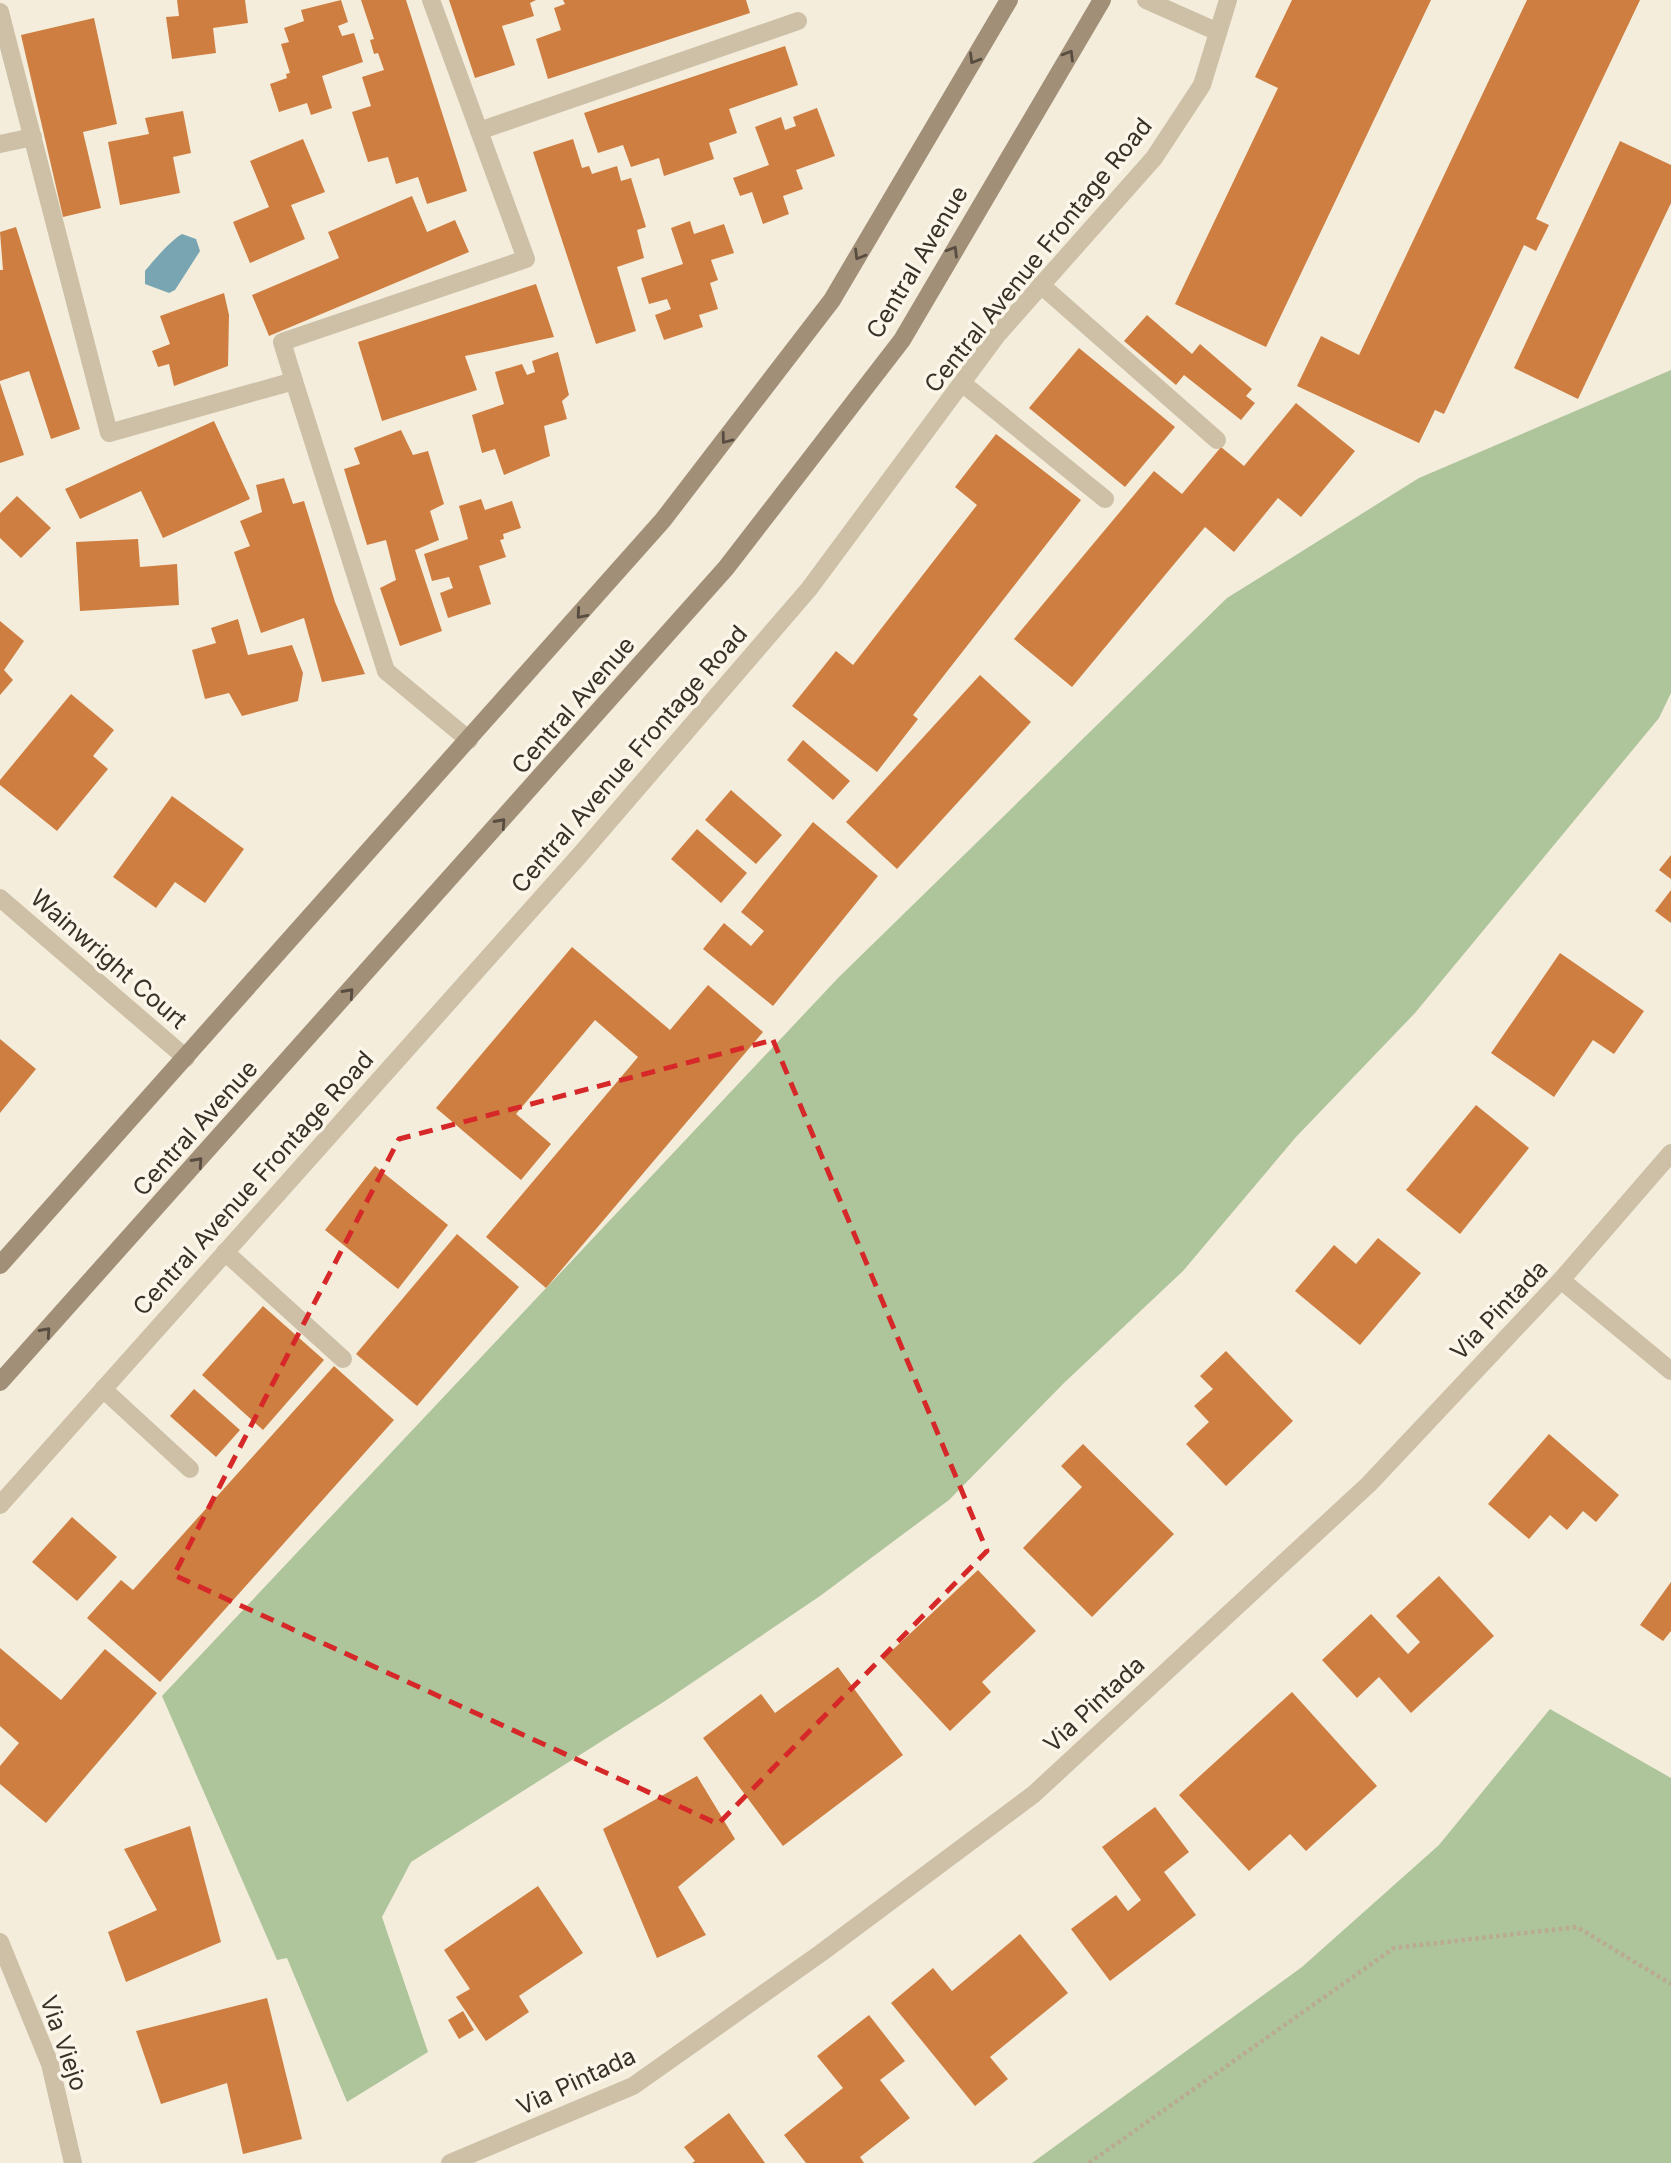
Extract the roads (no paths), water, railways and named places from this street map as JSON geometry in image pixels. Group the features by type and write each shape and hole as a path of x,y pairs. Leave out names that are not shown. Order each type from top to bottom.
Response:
{"main road":[{"path":"0,1265 663,520 832,300 1009,0"},
{"name":"Central Avenue","path":"0,1382 726,568 901,340 1102,0"}],"street":[{"path":"431,0 526,259 282,342 386,671 469,740"},
{"path":"1146,0 1218,32"},
{"name":"Central Avenue Frontage Road","path":"0,1505 579,856 801,600 998,334 1154,158 1202,85 1228,0"},
{"path":"0,12 109,433 294,381"},
{"path":"479,131 798,21"},
{"path":"0,144 33,137"},
{"path":"1041,285 1217,440"},
{"path":"962,383 1105,499"},
{"name":"Wainwright Court","path":"0,898 186,1058"},
{"name":"Via Pintada","path":"450,2163 633,2086 821,1953 1034,1794 1369,1484 1561,1280 1671,1153"},
{"path":"225,1252 343,1359"},
{"path":"1561,1280 1671,1371"},
{"path":"103,1389 190,1469"},
{"name":"Via Viejo","path":"0,1942 50,2064 73,2163"}],"water":[{"path":"182,234 196,239 200,251 175,290 169,293 145,284 145,271 168,245"}]}
